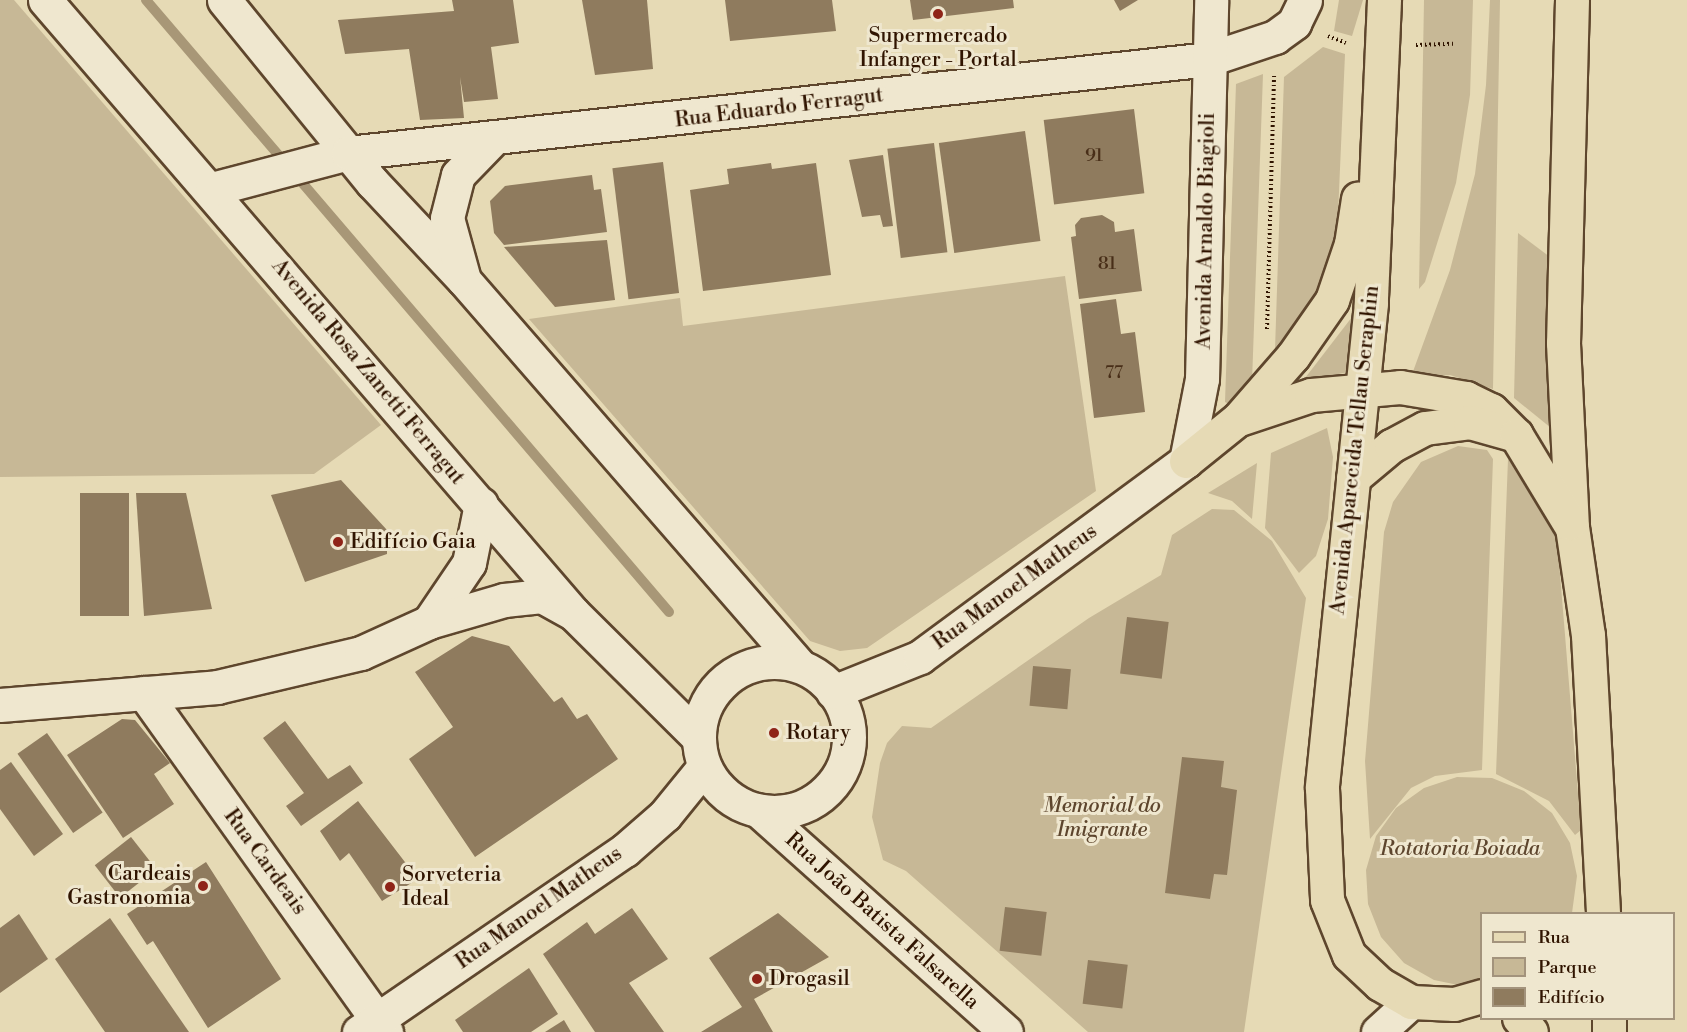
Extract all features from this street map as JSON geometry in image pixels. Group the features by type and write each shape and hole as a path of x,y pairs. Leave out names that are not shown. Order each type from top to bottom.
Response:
{"main road":[{"name":"Avenida Rosa Zanetti Ferragut","path":"45,0 212,189 573,613 701,752"},
{"path":"224,0 348,153 464,280 800,665 817,675 843,706 849,746 833,784 800,808 759,811 736,803 717,787 701,752 702,712 713,691 730,675 752,664 776,661 800,665"},
{"name":"Avenida Arnaldo Biagioli","path":"1186,461 1202,379 1211,0"},
{"path":"1275,37 1294,22 1305,0"},
{"name":"Avenida Aparecida Tellau Seraphin","path":"1384,0 1363,389 1322,788 1327,900 1349,956 1380,984 1411,1002"},
{"path":"1572,0 1563,343 1572,527 1588,635 1596,818 1596,906"},
{"name":"Rua Eduardo Ferragut","path":"212,189 348,153 491,141 1209,59 1275,37"},
{"path":"1186,461 1238,419 1266,387 1332,300 1351,244 1383,46"},
{"path":"464,280 447,218 458,175 491,141"},
{"path":"1238,419 1311,395 1363,389 1447,392 1491,410 1516,435 1572,527"},
{"path":"1353,478 1391,446 1425,428 1470,422 1516,435"},
{"name":"Rua Manoel Matheus","path":"833,692 920,657 1186,461"},
{"path":"429,622 469,563 481,504"},
{"path":"0,705 217,687 361,653 429,622 504,600 542,596 573,613"},
{"name":"Rua Cardeais","path":"144,693 374,1028"},
{"name":"Rua Manoel Matheus","path":"374,1028 625,850 665,815 701,752"},
{"name":"Rua João Batista Falsarella","path":"759,811 1006,1032"},
{"path":"1378,1032 1411,1002 1454,1004 1480,997"},
{"path":"1521,1020 1531,1032"}],"path":[{"path":"1266,387 1275,37"}],"green space":[{"path":"0,0 14,0 381,425 314,474 0,477"},
{"path":"1339,0 1363,0 1352,36 1334,31"},
{"path":"1424,0 1473,0 1470,95 1456,183 1425,282 1419,289"},
{"path":"1490,0 1500,0 1493,389 1450,375 1411,377 1450,270 1475,174 1486,85"},
{"path":"1323,47 1345,54 1337,237 1323,285 1275,350 1284,77"},
{"path":"1263,74 1252,382 1231,405 1225,402 1236,84"},
{"path":"1518,233 1550,257 1556,432 1514,398"},
{"path":"1065,276 1096,491 867,648 840,651 810,641 529,319 680,298 683,326"},
{"path":"1352,317 1348,372 1302,382"},
{"path":"1327,428 1333,457 1328,519 1316,556 1299,573 1265,528 1271,453"},
{"path":"1458,446 1487,450 1493,459 1482,770 1435,776 1411,788 1370,839 1365,761 1384,532 1393,502 1421,462"},
{"path":"1508,459 1556,525 1581,830 1575,835 1549,801 1496,774"},
{"path":"1257,463 1252,519 1232,501 1208,493"},
{"name":"Memorial do Imigrante","path":"1212,509 1234,510 1272,541 1306,598 1244,1032 1088,1032 906,871 883,860 872,817 880,763 887,743 902,726 931,728 1089,618 1161,575 1172,535"},
{"name":"Rotatoria Boiada","path":"1457,777 1492,778 1524,791 1552,813 1570,843 1577,876 1572,912 1480,912 1480,986 1468,987 1434,980 1404,963 1381,937 1368,904 1366,870 1376,836 1396,808 1424,788"}],"building":[{"path":"452,0 513,0 519,43 491,47 498,99 464,102 460,77 464,118 420,120 409,49 345,54 338,20 454,11"},
{"path":"582,0 647,0 653,69 595,75"},
{"path":"725,0 832,0 836,31 730,41"},
{"name":"Supermercado Infanger - Portal","path":"910,0 1013,0 1014,8 913,20"},
{"path":"1114,0 1138,0 1120,11"},
{"path":"1134,109 1144,193 1054,204 1044,120"},
{"path":"1025,131 1040,241 954,253 939,143"},
{"path":"934,143 947,252 901,258 887,149"},
{"path":"883,155 893,226 883,227 880,215 862,217 849,160"},
{"path":"663,162 679,293 628,299 612,168"},
{"path":"771,163 772,169 816,163 831,275 703,291 690,190 729,184 727,169"},
{"path":"592,175 594,190 601,189 607,232 504,245 494,233 490,201 505,186"},
{"path":"1102,215 1114,222 1115,232 1134,229 1142,291 1079,299 1071,237 1076,236 1075,225 1081,218"},
{"path":"607,240 615,300 555,307 504,247"},
{"path":"1116,299 1121,334 1135,332 1145,412 1094,418 1080,304"},
{"name":"Edifício Gaia","path":"341,480 387,530 387,554 305,582 271,495"},
{"path":"80,493 129,493 129,616 80,616"},
{"path":"136,493 186,493 212,609 144,616"},
{"path":"1127,617 1169,622 1162,679 1120,674"},
{"path":"472,636 509,646 554,702 562,697 577,719 587,714 618,759 475,857 409,759 453,727 415,672"},
{"path":"1033,666 1071,669 1067,709 1030,706"},
{"path":"122,719 135,720 170,763 154,774 174,804 123,838 67,755"},
{"path":"285,721 328,779 350,765 363,783 301,826 286,806 304,793 263,738"},
{"path":"47,733 103,812 73,833 18,754"},
{"path":"1182,757 1224,761 1221,787 1237,790 1227,875 1214,874 1210,899 1165,893"},
{"path":"11,762 63,834 34,856 0,809 0,770"},
{"path":"358,801 418,879 382,901 349,853 340,861 320,831"},
{"path":"131,837 156,869 120,898 95,865"},
{"path":"206,862 281,979 208,1028 153,941 147,945 127,914"},
{"path":"1005,907 1047,912 1041,956 1000,951"},
{"path":"632,908 668,959 629,983 664,1032 595,1032 543,954 587,922 595,934"},
{"name":"Drogasil","path":"778,913 829,957 754,999 773,1032 701,1032 742,1007 709,958"},
{"path":"19,914 48,959 0,993 0,928"},
{"path":"110,918 189,1032 105,1032 55,959"},
{"path":"1088,960 1128,965 1122,1009 1083,1004"},
{"path":"529,968 558,1014 531,1032 463,1032 455,1020"},
{"path":"564,1020 571,1032 545,1032"}],"waterway":[{"path":"146,0 669,612"}],"place":[{"name":"Supermercado Infanger - Portal","path":"938,14"},
{"name":"Edifício Gaia","path":"338,542"},
{"name":"Rotary","path":"774,733"},
{"name":"Cardeais Gastronomia","path":"203,886"},
{"name":"Sorveteria Ideal","path":"390,887"},
{"name":"Drogasil","path":"757,979"}]}
